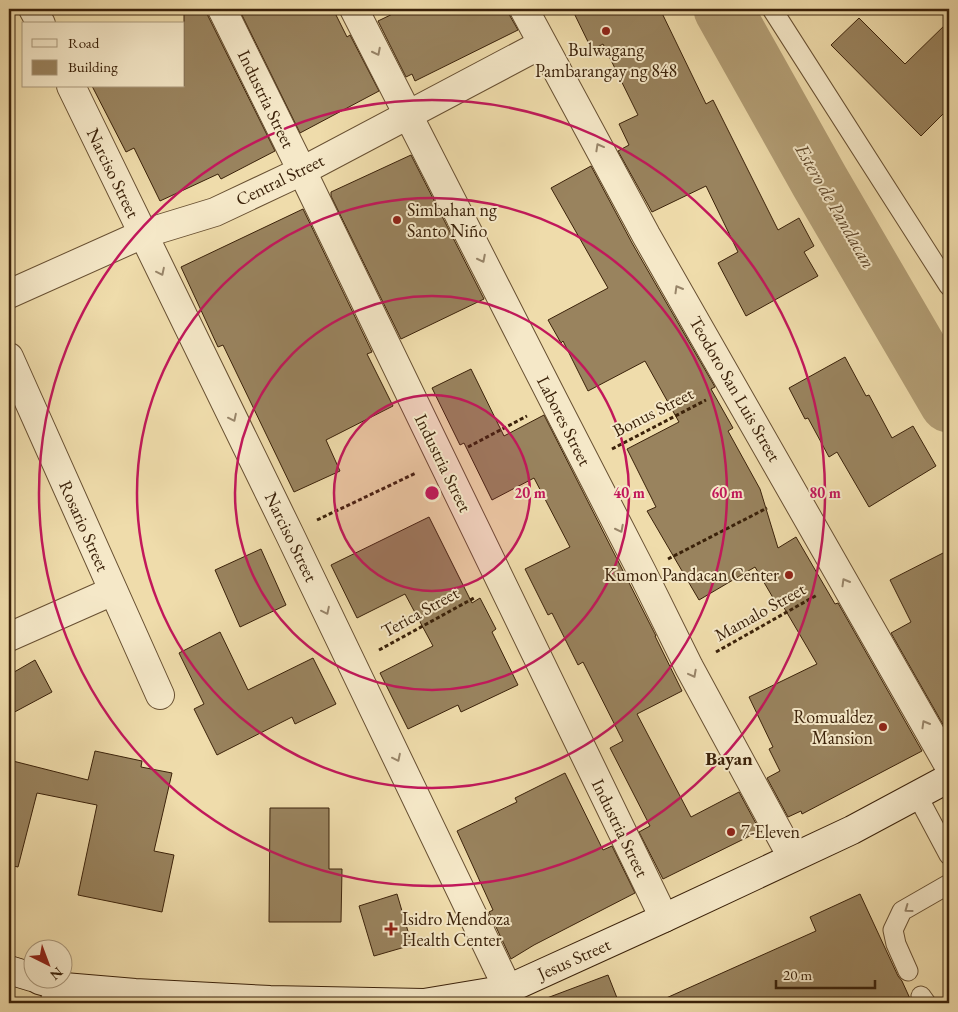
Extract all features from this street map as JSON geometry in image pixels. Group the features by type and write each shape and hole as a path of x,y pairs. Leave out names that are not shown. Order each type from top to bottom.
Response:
{"street":[{"path":"33,9 40,22"},
{"name":"Industria Street","path":"222,9 664,918"},
{"name":"Labores Street","path":"354,9 689,667 792,857"},
{"name":"Teodoro San Luis Street","path":"524,9 646,234 949,766"},
{"name":"Central Street","path":"9,294 143,234 215,212 302,171 542,44"},
{"name":"Narciso Street","path":"72,88 508,989"},
{"name":"Rosario Street","path":"9,357 160,695"},
{"path":"9,637 114,591"},
{"name":"Jesus Street","path":"52,990 134,998 269,1002 424,1003 508,989 852,830 949,778"},
{"path":"9,970 22,975"}],"lane":[{"path":"772,9 949,286"},
{"path":"917,795 949,855"},
{"path":"908,970 896,944 893,930 899,917 902,911 949,884"}],"path":[{"name":"Bonus Street","path":"586,462 734,386"},
{"path":"642,572 794,494"},
{"name":"Mamalo Street","path":"689,667 844,580"},
{"name":"Terica Street","path":"352,665 501,583"}],"building":[{"path":"184,9 206,9 275,151 221,179 218,174 160,201 134,148 126,152 93,88 185,88"},
{"path":"239,9 333,9 347,37 350,35 379,91 300,133"},
{"path":"403,9 508,9 518,30 415,81 412,74 406,77 378,21"},
{"path":"572,9 660,9 706,104 713,100 778,230 799,218 814,246 804,252 818,276 746,316 718,263 738,252 706,186 652,212 618,151 629,145 619,124 638,115 603,44 592,50"},
{"path":"859,18 905,64 949,21 949,108 921,136 831,45"},
{"name":"Simbahan ng Santo Niño","path":"411,155 484,299 401,339 331,196 331,192"},
{"path":"591,166 632,243 715,387 711,389 733,428 728,431 760,489 778,548 796,537 835,604 838,603 922,751 802,814 801,811 788,817 767,778 780,771 769,749 773,747 749,697 817,664 783,606 779,608 755,567 699,600 647,511 656,507 627,449 679,422 645,361 588,391 563,341 561,343 548,320 608,288 551,188"},
{"path":"303,209 372,352 367,354 393,406 326,440 340,471 294,492 223,345 218,347 181,267"},
{"path":"845,357 866,396 869,395 892,438 913,426 936,466 869,507 837,452 829,457 808,418 805,419 789,388"},
{"path":"471,369 504,436 544,415 656,636 682,691 637,714 691,817 739,792 760,831 663,879 639,832 650,826 610,748 623,741 583,662 578,665 552,613 548,615 525,569 570,547 534,478 492,500 464,443 460,445 432,388"},
{"path":"429,517 472,603 480,598 496,629 492,632 518,685 461,712 458,705 408,729 380,673 433,646 405,594 357,618 331,565"},
{"path":"261,549 286,605 240,627 215,570"},
{"path":"949,550 949,735 891,633 911,622 890,580"},
{"path":"220,632 248,690 313,658 336,704 295,724 292,717 217,755 194,709 204,704 179,653"},
{"path":"35,660 52,692 9,715 9,675"},
{"path":"95,751 142,761 141,767 172,773 154,851 174,855 162,912 78,895 97,805 37,793 18,867 9,865 9,760 88,780"},
{"path":"565,773 603,850 612,846 635,893 534,945 511,959 489,912 493,910 457,831 517,802 515,798"},
{"path":"270,808 329,808 329,869 342,869 341,922 269,922"},
{"path":"397,894 412,945 374,956 359,906"},
{"path":"860,894 912,1003 655,1003 816,931 810,917"},
{"path":"608,975 619,1003 539,1003 539,1001"}],"waterway":[{"name":"Estero de Pandacan","path":"723,9 820,182 949,403"}],"place":[{"name":"Bulwagang Pambarangay ng 848","path":"606,31"},
{"name":"Simbahan ng Santo Niño","path":"397,220"},
{"name":"Kumon Pandacan Center","path":"789,575"},
{"name":"Romualdez Mansion","path":"883,727"},
{"name":"7-Eleven","path":"731,832"},
{"name":"Isidro Mendoza Health Center","path":"391,929"}],"district":[{"name":"Bayan","path":"729,758"}]}
